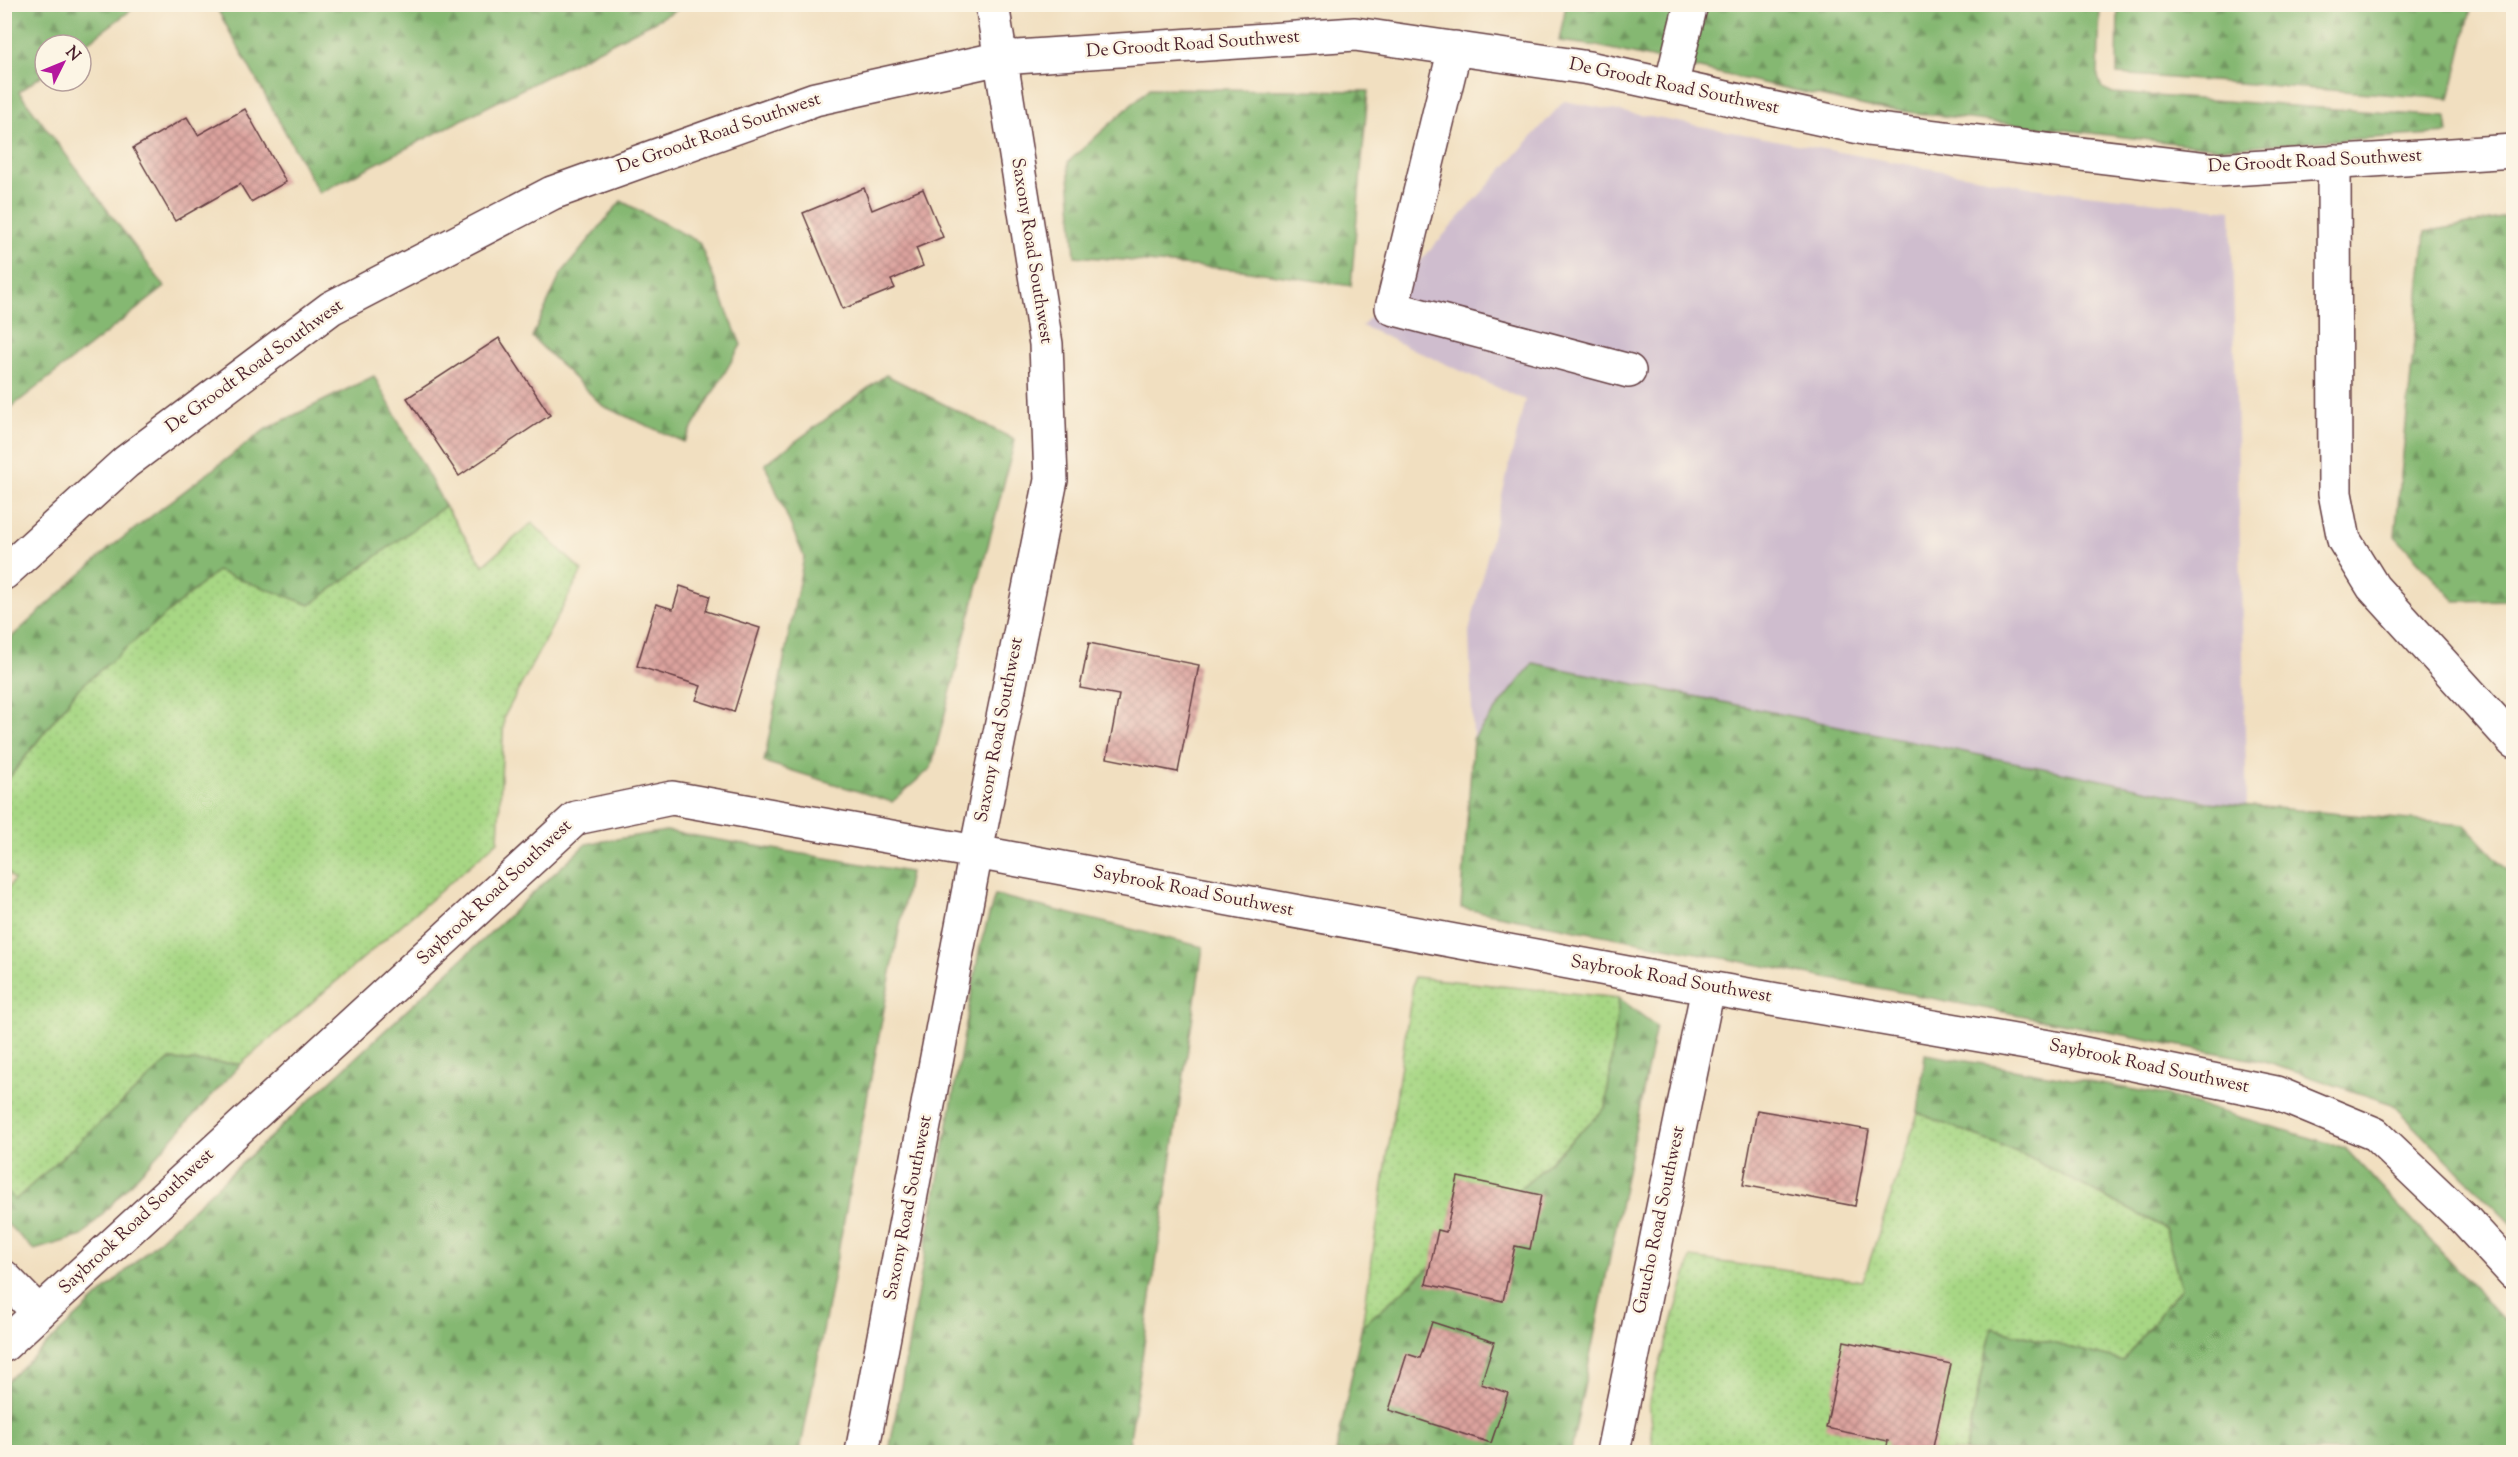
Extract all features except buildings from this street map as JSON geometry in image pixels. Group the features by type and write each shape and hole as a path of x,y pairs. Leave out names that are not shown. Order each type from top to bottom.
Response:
{"street":[{"name":"Saxony Road Southwest","path":"862,1452 976,852 1051,480 1046,344 992,4"},
{"path":"1671,86 1691,4"},
{"name":"De Groodt Road Southwest","path":"4,573 126,462 331,308 542,198 815,99 1001,58 1355,34 1589,68 1868,129 2216,170 2514,151"},
{"path":"1455,48 1392,308 1629,371"},
{"path":"2334,162 2336,493 2344,540 2373,587 2514,742"},
{"name":"Saybrook Road Southwest","path":"4,1345 576,818 672,798 1708,988 2055,1048 2276,1094 2375,1134 2464,1219 2514,1273"},
{"name":"Gaucho Road Southwest","path":"1613,1452 1708,988"},
{"path":"4,1276 39,1313"}],"shaded area":[{"path":"1564,101 2040,189 2231,210 2247,806 2208,802 1533,663 1473,739 1469,632 1525,400 1362,326"}],"green space":[{"path":"5,4 138,5 93,38 93,33 33,33 33,82 19,92 165,287 5,412"},
{"path":"2118,4 2472,5 2450,99 2117,74"},
{"path":"215,5 686,5 319,193"},
{"path":"1566,5 2100,5 2098,77 2102,88 2113,93 2446,117 2448,133 2219,148 1874,108 1597,46 1559,41"},
{"path":"1150,88 1368,91 1351,286 1242,270 1075,256 1068,162"},
{"path":"621,201 699,242 741,345 684,442 603,406 532,337 561,274"},
{"path":"2513,216 2513,600 2455,601 2395,536 2425,232"},
{"path":"886,375 1015,440 931,768 892,802 764,762 804,557 765,464"},
{"path":"374,376 445,506 310,605 217,571 78,689 5,783 5,643 111,547 266,429"},
{"path":"445,506 483,565 532,523 582,571 504,717 498,841 241,1064 169,1060 15,1201 5,1188 4,893 14,880 5,869 5,783 78,689 217,570 310,605"},
{"path":"1533,663 2208,802 2465,825 2513,876 2513,1226 2392,1104 2265,1062 1461,908 1473,739"},
{"path":"666,831 910,872 800,1452 5,1452 5,1383 586,844"},
{"path":"995,895 1203,947 1128,1452 889,1452 980,946"},
{"path":"1414,977 1619,998 1606,1107 1533,1178 1362,1326"},
{"path":"1619,998 1656,1026 1571,1452 1336,1452 1362,1326 1533,1178 1606,1107"},
{"path":"1925,1054 2164,1095 2345,1148 2513,1330 2513,1452 1965,1452 1992,1328 2123,1361 2181,1287 2165,1228 2022,1154 1918,1113"},
{"path":"169,1060 241,1064 82,1236 34,1250 5,1222 5,1188 15,1200"},
{"path":"1918,1113 2022,1154 2165,1228 2181,1287 2123,1361 1992,1328 1965,1452 1653,1452 1649,1401 1691,1258 1863,1281"}]}
